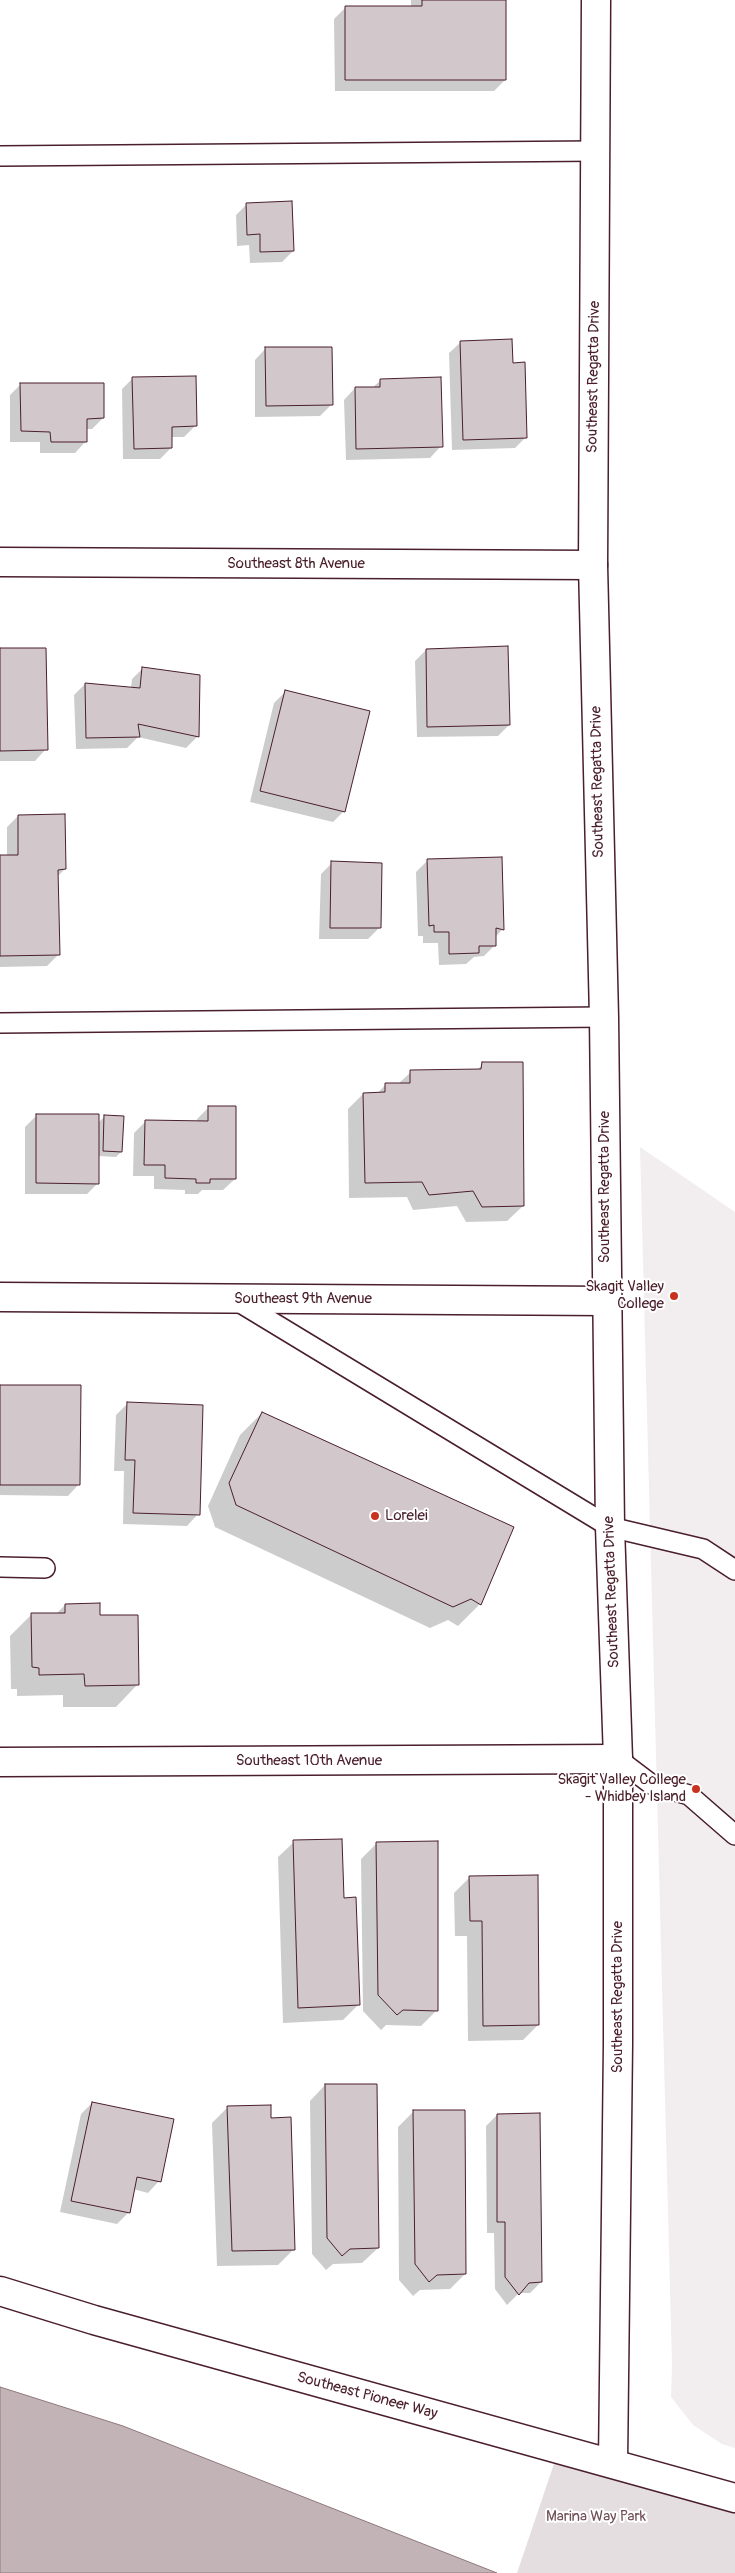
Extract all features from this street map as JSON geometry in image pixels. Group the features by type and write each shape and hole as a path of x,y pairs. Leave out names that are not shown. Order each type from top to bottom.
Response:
{"main road":[{"name":"Southeast Regatta Drive","path":"596,0 592,565 604,1017 610,1527 618,1759 618,2054 613,2464"},
{"name":"Southeast 8th Avenue","path":"0,562 592,565"},
{"name":"Southeast 9th Avenue","path":"0,1297 606,1301"},
{"name":"Southeast 10th Avenue","path":"0,1762 618,1759"},
{"name":"Southeast Pioneer Way","path":"0,2291 94,2320 735,2498"}],"lane":[{"path":"0,156 596,151"},
{"path":"0,1023 604,1017"},
{"path":"233,1298 610,1527 703,1549 735,1570"},
{"path":"0,1567 45,1568"},
{"path":"618,1759 651,1784 689,1795 735,1835"}],"shaded area":[{"name":"Skagit Valley College - Whidbey Island","path":"640,1147 735,1212 735,2448 722,2444 693,2425 671,2397 672,2365"},
{"path":"0,2387 123,2426 497,2573 0,2573"}],"green space":[{"name":"Marina Way Park","path":"559,2449 735,2498 735,2573 517,2573"}],"building":[{"path":"422,0 506,0 506,80 345,80 345,6 422,6"},
{"path":"292,201 294,251 260,252 260,234 247,235 246,203"},
{"path":"512,339 513,363 525,362 527,438 463,440 460,341"},
{"path":"265,347 332,347 333,405 266,406"},
{"path":"196,376 197,426 172,427 172,448 134,449 132,377"},
{"path":"441,377 443,447 356,449 355,387 380,387 380,379"},
{"path":"20,383 104,383 104,418 87,419 87,442 51,442 50,432 21,431"},
{"path":"508,646 510,725 427,727 426,649"},
{"path":"0,648 46,648 48,750 0,751"},
{"path":"142,667 200,675 199,737 138,724 140,737 86,738 85,683 140,688"},
{"path":"285,690 370,711 345,812 260,791"},
{"path":"65,814 66,869 58,870 60,955 0,956 0,855 18,855 18,815"},
{"path":"502,857 504,930 496,928 496,946 479,946 479,953 449,954 449,932 434,932 434,925 429,926 427,859"},
{"path":"331,861 382,863 381,928 330,928"},
{"path":"482,1062 523,1062 524,1206 482,1207 473,1191 429,1195 422,1182 365,1183 363,1093 385,1092 385,1083 410,1083 410,1070 481,1069"},
{"path":"208,1106 236,1106 236,1179 210,1179 210,1183 196,1183 196,1179 165,1178 165,1165 144,1165 145,1120 208,1121"},
{"path":"36,1114 99,1114 99,1184 36,1183"},
{"path":"104,1115 124,1116 122,1152 103,1151"},
{"path":"0,1385 81,1385 80,1485 0,1485"},
{"path":"127,1402 203,1405 200,1515 133,1513 135,1460 125,1460"},
{"name":"Lorelei","path":"262,1412 514,1527 481,1605 471,1599 453,1607 236,1505 229,1483"},
{"path":"100,1603 100,1615 138,1615 139,1685 85,1686 84,1674 39,1675 39,1668 32,1667 31,1613 65,1613 65,1604"},
{"path":"342,1839 344,1898 356,1897 360,2005 298,2008 293,1840"},
{"path":"438,1841 438,2011 403,2010 397,2015 378,1995 376,1842"},
{"path":"538,1875 539,2025 483,2026 482,1921 470,1921 469,1876"},
{"path":"325,2084 377,2084 379,2248 350,2249 342,2256 327,2238"},
{"path":"92,2102 174,2119 161,2182 137,2177 130,2213 71,2201"},
{"path":"271,2105 271,2118 291,2117 295,2250 232,2251 227,2106"},
{"path":"413,2110 465,2110 466,2274 437,2275 429,2282 415,2264"},
{"path":"540,2113 542,2282 529,2283 519,2295 505,2277 505,2222 497,2222 497,2114"}],"place":[{"name":"Skagit Valley College","path":"674,1296"},
{"name":"Lorelei","path":"375,1516"},
{"name":"Skagit Valley College - Whidbey Island","path":"696,1789"}]}
